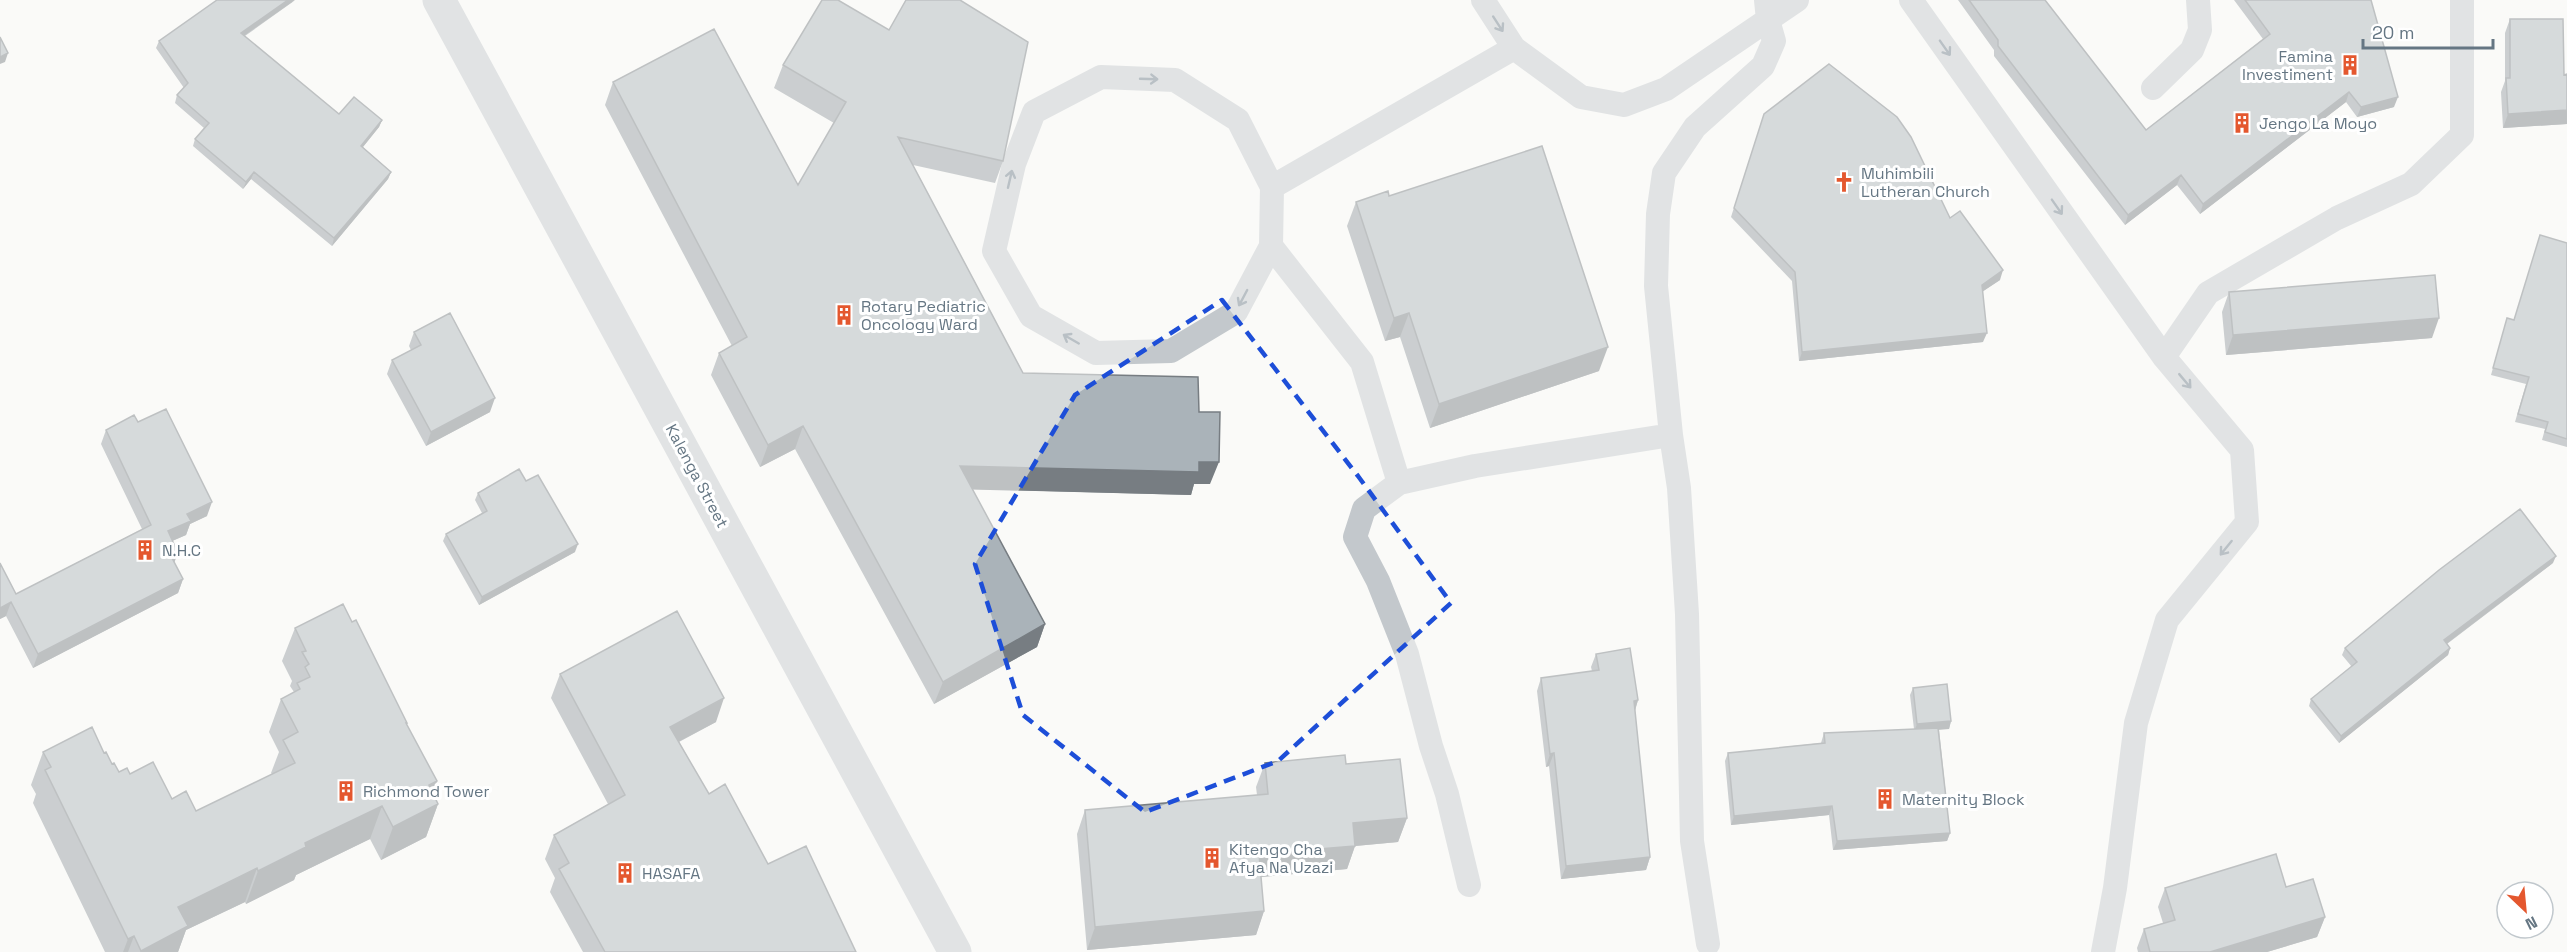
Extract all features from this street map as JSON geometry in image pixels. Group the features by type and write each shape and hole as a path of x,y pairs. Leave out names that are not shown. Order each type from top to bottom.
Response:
{"street":[{"name":"Kalenga Street","path":"440,0 955,952"}],"lane":[{"path":"1483,0 1514,48 1581,97 1624,105 1666,89 1767,10 1797,0"},
{"path":"1911,0 2164,357 2242,450 2247,522 2167,620 2136,723 2115,888 2103,952"},
{"path":"2153,88 2192,50 2200,30 2198,0"},
{"path":"2164,357 2208,293 2337,218 2411,184 2462,135 2462,0"},
{"path":"1708,944 1692,841 1687,614 1679,488 1671,435 1656,286 1658,214 1664,172 1695,127 1762,66 1774,41 1767,10"},
{"path":"1272,187 1514,48"},
{"path":"1101,77 1175,80 1238,120 1272,187 1271,246 1236,312 1171,351 1096,353 1031,316 994,251 1014,164 1034,112 1101,77"},
{"path":"1271,246 1362,362 1399,483"},
{"path":"1469,885 1447,794 1431,746 1407,654 1378,581 1355,537 1364,509 1399,483 1475,466 1671,435"}],"highlighted area":[{"path":"1222,300 1358,476 1451,603 1278,761 1145,812 1023,715 975,564 1075,395"}],"building":[{"path":"217,0 288,0 241,33 339,114 354,97 382,120 361,146 391,172 334,238 254,172 246,182 195,139 209,123 177,95 188,83 159,41"},
{"name":"Rotary Pediatric Oncology Ward","path":"822,0 838,0 889,30 906,0 960,0 1028,42 1003,161 898,137 1023,373 1198,377 1199,412 1220,412 1219,462 1199,462 1199,472 960,466 1045,624 943,682 803,426 768,445 719,353 747,337 613,82 714,29 798,185 846,102 783,65"},
{"path":"1969,0 2045,0 2146,130 2270,34 2245,0 2371,0 2398,97 2361,107 2349,92 2203,204 2181,175 2128,215 1998,46 1998,40"},
{"path":"2510,19 2563,19 2567,110 2508,114 2506,78 2510,78"},
{"path":"0,37 8,53 0,57"},
{"path":"1829,64 1897,117 1911,137 1950,218 1960,211 2003,270 1982,285 1987,333 1802,352 1795,272 1734,208 1764,114"},
{"path":"1542,146 1608,347 1439,404 1409,313 1394,318 1356,202 1388,191 1389,196"},
{"path":"2540,235 2567,243 2567,439 2545,432 2548,422 2518,414 2529,377 2493,368 2507,318 2514,320"},
{"path":"2435,275 2439,318 2233,335 2229,292"},
{"path":"450,313 495,398 431,432 392,360 421,345 414,332"},
{"name":"N.H.C","path":"166,409 212,502 187,514 191,521 168,531 178,553 171,556 183,579 38,654 11,602 0,608 0,563 16,594 151,525 106,430 134,415 138,422"},
{"path":"519,469 526,481 538,475 578,544 482,597 446,534 487,511 478,493"},
{"path":"2520,509 2556,556 2444,640 2450,648 2341,736 2311,699 2357,662 2345,648 2439,570"},
{"name":"Richmond Tower","path":"343,604 352,622 356,620 437,781 429,785 438,804 393,827 382,806 305,843 306,847 178,907 188,926 141,951 134,936 128,939 45,770 51,767 43,752 92,727 104,753 106,752 119,772 127,768 130,774 153,762 172,799 186,791 196,811 295,763 283,740 298,732 281,699 300,689 297,683 310,677 305,667 309,664 302,652 306,651 295,628"},
{"path":"677,611 724,698 670,727 709,794 725,784 768,864 806,846 856,952 605,952 559,869 569,863 554,835 625,795 560,674"},
{"path":"1630,648 1638,700 1634,701 1650,857 1566,866 1554,753 1550,754 1541,678 1599,670 1596,654"},
{"path":"1947,684 1951,721 1917,724 1913,688"},
{"path":"1938,728 1950,833 1837,841 1832,806 1734,816 1728,753 1825,743 1824,733"},
{"name":"Kitengo Cha Afya Na Uzazi","path":"1345,755 1346,764 1400,759 1407,818 1353,823 1355,846 1259,854 1264,911 1095,927 1085,810 1268,794 1265,763"},
{"path":"2276,854 2286,887 2313,879 2325,917 2210,952 2150,952 2144,929 2175,920 2165,888"}],"place":[{"name":"Famina Investiment","path":"2350,65"},
{"name":"Jengo La Moyo","path":"2242,123"},
{"name":"Muhimbili Lutheran Church","path":"1844,182"},
{"name":"Rotary Pediatric Oncology Ward","path":"844,315"},
{"name":"N.H.C","path":"145,550"},
{"name":"Richmond Tower","path":"346,791"},
{"name":"Maternity Block","path":"1885,799"},
{"name":"Kitengo Cha Afya Na Uzazi","path":"1212,858"},
{"name":"HASAFA","path":"625,873"}]}
